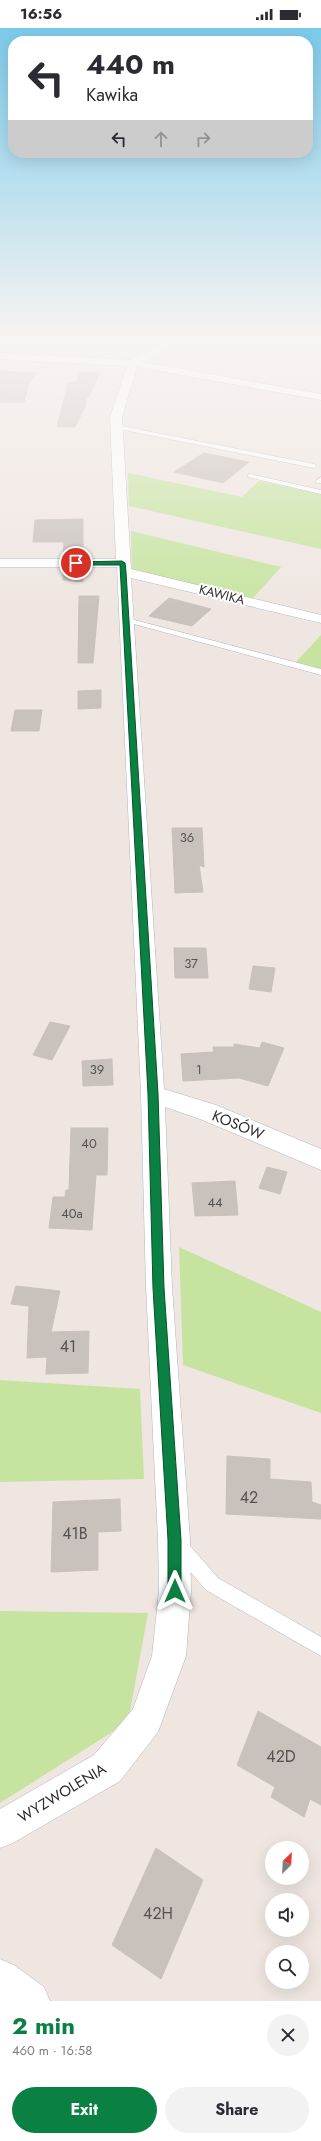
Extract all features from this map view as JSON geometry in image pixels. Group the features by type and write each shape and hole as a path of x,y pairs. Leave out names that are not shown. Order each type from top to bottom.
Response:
{"street":[{"name":"WYZWOLENIA","path":"0,1830 107,1768 146,1720 169,1656 175,1591 174,1540 159,1288 153,1094 116,428"},
{"name":"KAWIKA","path":"0,563 123,568 152,577 321,619"},
{"name":"KOSÓW","path":"153,1094 208,1112 321,1160"},
{"path":"0,1979 30,2001"}],"lane":[{"path":"121,428 314,466"},
{"path":"250,476 321,492"},
{"path":"126,619 321,672"},
{"path":"174,1540 212,1584 321,1647"}],"green space":[{"path":"128,473 242,497 259,481 321,494 321,549 129,506"},
{"path":"131,531 281,567 253,598 132,570"},
{"path":"321,635 321,669 295,663"},
{"path":"179,1247 321,1312 321,1413 183,1365"},
{"path":"0,1380 140,1389 144,1479 0,1482"},
{"path":"0,1611 148,1613 128,1722 0,1803"}],"building":[{"path":"204,453 249,462 223,483 174,472"},
{"path":"83,519 83,558 63,558 64,542 33,542 35,520"},
{"path":"63,568 83,568 83,582 63,580"},
{"path":"79,596 99,596 93,663 78,663"},
{"path":"169,598 211,609 192,626 149,616"},
{"path":"101,690 101,708 78,709 78,691"},
{"path":"15,710 42,710 39,731 11,731"},
{"path":"172,828 202,828 204,867 199,865 203,892 175,893"},
{"path":"174,948 206,948 208,978 175,978"},
{"path":"253,966 275,968 271,992 249,989"},
{"path":"50,1022 70,1026 52,1060 33,1055"},
{"path":"262,1042 284,1048 268,1086 239,1078 183,1081 181,1054 214,1052 213,1047 234,1047 234,1044 260,1048"},
{"path":"112,1059 113,1085 83,1086 82,1061"},
{"path":"71,1128 108,1128 107,1175 96,1175 92,1230 49,1228 53,1197 65,1197 66,1190 69,1190"},
{"path":"267,1167 287,1172 280,1194 259,1188"},
{"path":"235,1181 238,1215 195,1216 192,1183"},
{"path":"16,1286 60,1291 51,1332 89,1331 88,1373 46,1374 47,1357 27,1358 29,1306 11,1304"},
{"path":"227,1456 270,1459 270,1479 311,1482 312,1502 321,1505 321,1519 226,1514"},
{"path":"120,1499 121,1531 98,1532 98,1570 51,1572 53,1502"},
{"path":"258,1711 321,1747 321,1805 310,1799 304,1817 271,1797 275,1787 237,1765"},
{"path":"156,1848 203,1880 161,1979 112,1945"}],"route":[{"path":"76,563 122,563 123,572 153,1094 159,1288 174,1540 175,1591"}]}
